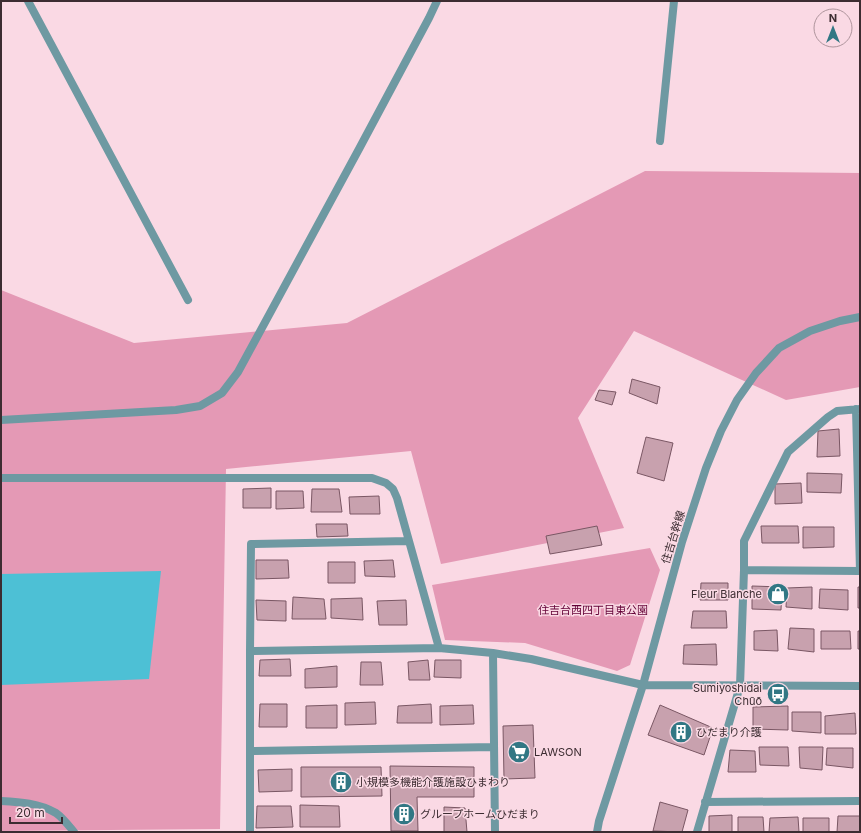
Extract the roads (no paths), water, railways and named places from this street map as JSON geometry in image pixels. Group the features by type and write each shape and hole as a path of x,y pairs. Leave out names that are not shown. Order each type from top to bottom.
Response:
{"street":[{"path":"28,1 188,300"},
{"path":"1,420 176,410 200,406 222,393 238,372 359,149 437,1"},
{"path":"660,140 674,1"},
{"name":"住吉台幹線","path":"597,832 599,821 642,685 682,542 706,468 721,431 737,400 756,373 779,348 810,331 840,321 860,317"},
{"path":"697,832 740,686 744,541 788,452 812,430 837,411 858,409 860,571 744,570"},
{"path":"1,478 372,478 386,483 393,489 397,498 439,648"},
{"path":"250,832 251,544 409,541"},
{"path":"250,651 439,648 493,653 531,659 642,685 860,686"},
{"path":"493,653 495,832"},
{"path":"250,751 494,746"},
{"path":"1,801 25,802 40,806 57,814 74,832"},
{"path":"705,802 860,801"}],"water":[{"path":"161,571 149,679 1,685 1,574"}],"place":[{"name":"Fleur Blanche","path":"778,594"},
{"name":"Sumiyoshidai Chūō","path":"778,694"},
{"name":"ひだまり介護","path":"681,732"},
{"name":"LAWSON","path":"519,752"},
{"name":"小規模多機能介護施設ひまわり","path":"341,782"},
{"name":"グループホームひだまり","path":"404,814"}],"park label":[{"name":"住吉台西四丁目東公園","path":"593,610"}]}
